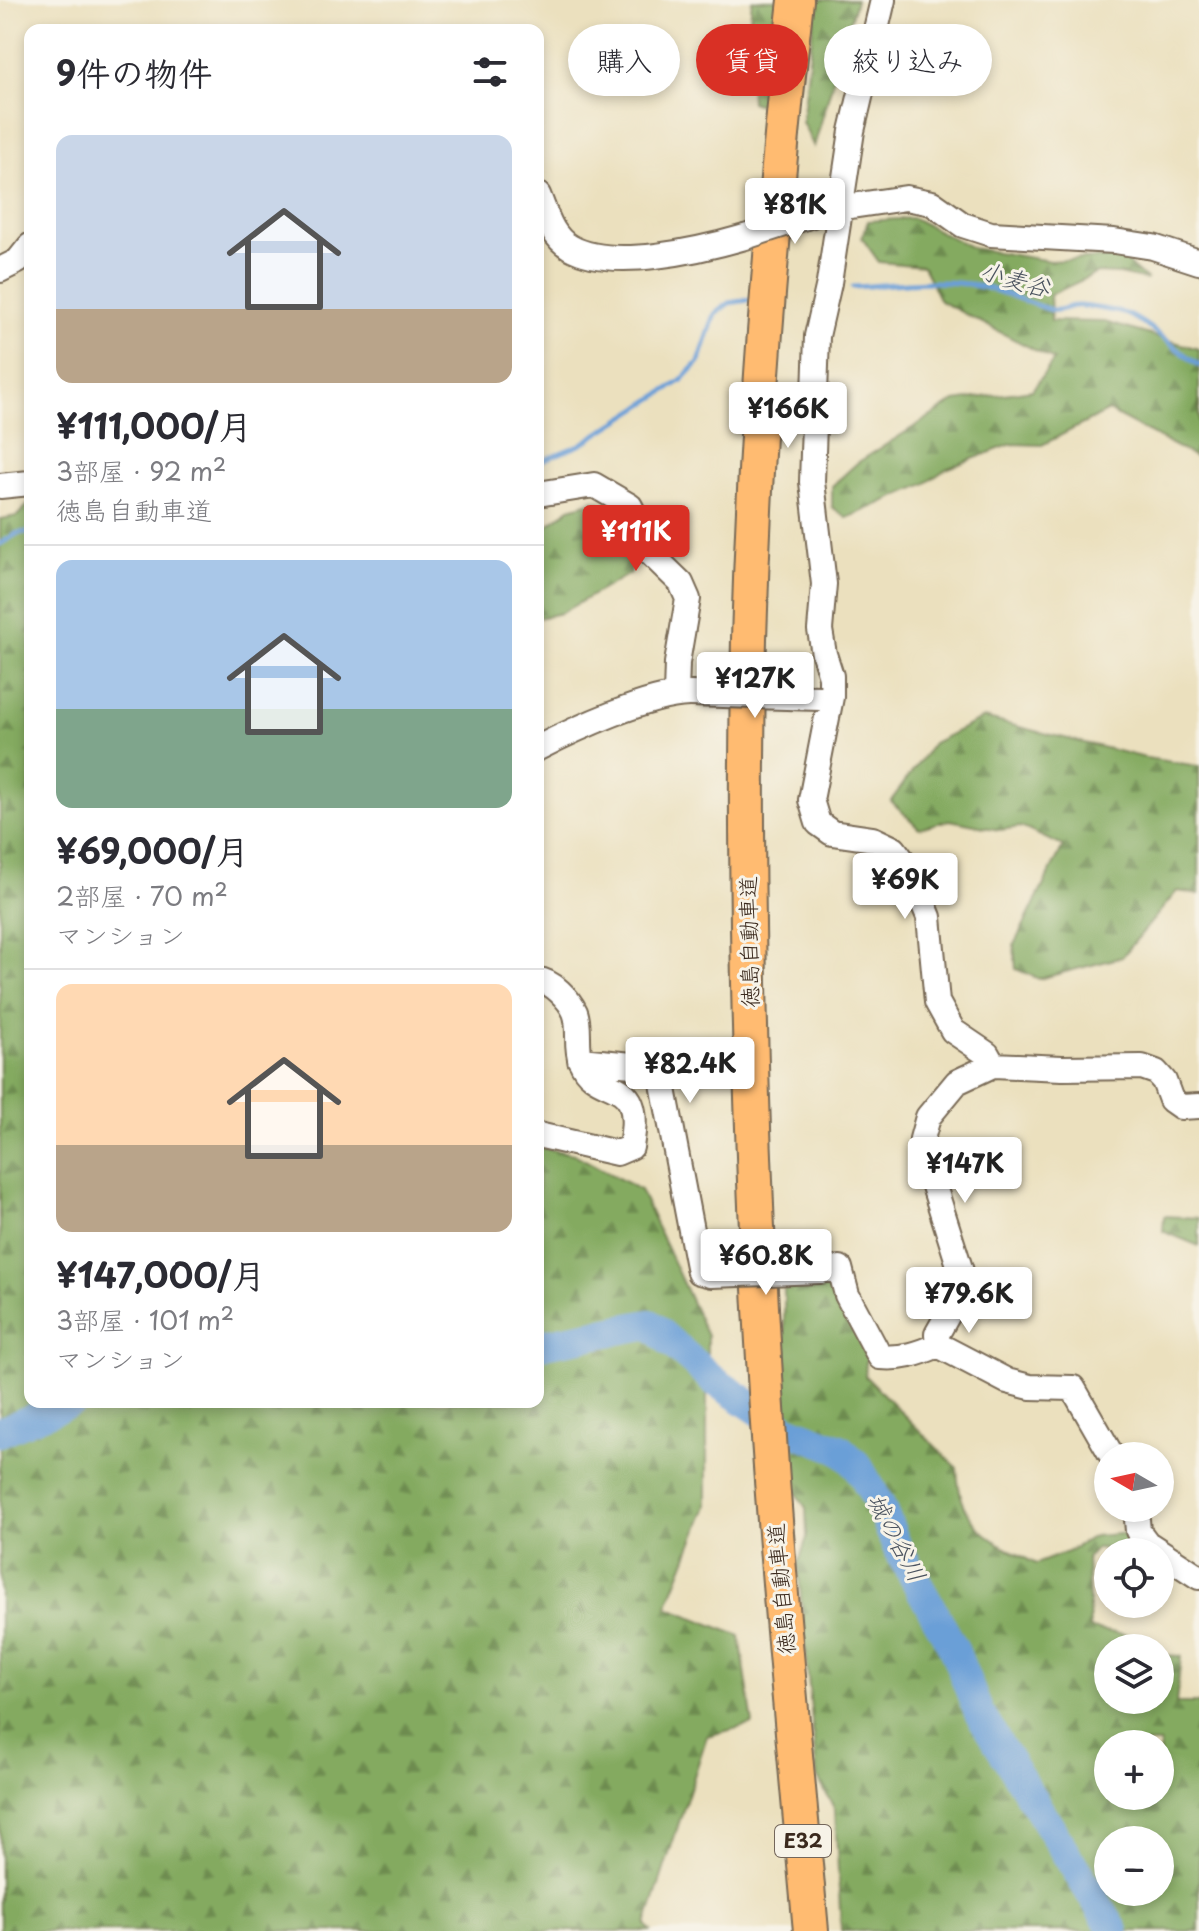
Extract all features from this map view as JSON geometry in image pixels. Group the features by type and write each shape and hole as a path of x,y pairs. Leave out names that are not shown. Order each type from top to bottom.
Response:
{"highway":[{"name":"徳島自動車道","path":"796,0 777,176 753,519 747,838 754,1140 764,1358 784,1637 811,1931"}],"street":[{"path":"883,0 836,208 817,336 812,482 824,584 820,630 831,676 811,800 818,823 832,833 873,839 894,849 909,869 929,917 937,1002 953,1031 987,1054 993,1065"},
{"path":"544,209 553,230 568,246 592,255 646,257 710,247 836,208 906,198 932,203 963,225 991,234 1114,241 1153,247 1199,262"},
{"path":"0,270 18,261 24,254"},
{"path":"0,486 24,484"},
{"path":"544,493 594,485 630,506 644,534 648,551 681,583 688,599 677,663 683,694"},
{"path":"544,745 606,717 683,694 826,698"},
{"path":"544,981 556,989 575,1012 580,1060 587,1073 600,1083 625,1093 632,1105 634,1126 631,1147 617,1153 544,1136"},
{"path":"580,1060 653,1067 661,1073 699,1272 711,1275 840,1268 847,1295 880,1357 917,1354 938,1345"},
{"path":"938,1345 937,1334 965,1284 922,1139 928,1117 957,1082 993,1065 1142,1067 1156,1072 1164,1081 1171,1100 1181,1107 1199,1106"},
{"path":"938,1345 1007,1381 1030,1387 1073,1388 1104,1442"},
{"path":"1137,1522 1138,1531 1147,1543 1199,1577"}],"green space":[{"path":"752,0 777,0 774,24 750,24"},
{"path":"816,0 856,0 849,24 824,24 824,96 829,96 814,147 802,122 805,96 808,96"},
{"path":"751,96 765,96 764,106 751,102"},
{"path":"913,218 972,248 1050,261 1120,257 1147,280 1097,273 1050,295 1051,321 1105,322 1199,349 1199,459 1108,411 1042,445 1012,444 946,469 925,484 847,518 832,507 832,486 857,463 955,401 1032,390 1054,360 940,301 923,266 879,262 862,238 868,221"},
{"path":"594,501 617,509 633,553 631,573 561,613 544,617 544,528 570,508"},
{"path":"24,509 24,1408 544,1408 544,1148 574,1154 640,1190 707,1336 707,1506 667,1607 740,1636 753,1724 707,1736 646,1925 651,1931 0,1931 0,519 17,516"},
{"path":"983,718 1146,758 1199,766 1199,894 1177,891 1122,957 1039,979 1016,969 1014,945 1063,846 1021,827 999,830 950,820 919,828 891,801 933,743"},
{"path":"1164,1216 1199,1218 1199,1246 1163,1231"},
{"path":"831,1280 840,1308 867,1350 865,1376 957,1468 959,1488 970,1517 991,1538 1036,1564 1067,1552 1094,1536 1130,1533 1132,1538 1094,1538 1094,1550 1087,1558 1090,1629 1123,1634 1094,1634 1094,1714 1174,1714 1174,1656 1181,1656 1176,1703 1199,1703 1199,1931 841,1931 835,1810 817,1776 798,1565 807,1537 806,1508 793,1488 785,1418 784,1287"}],"waterway":[{"name":"小麦谷","path":"853,287 950,282 991,289 1052,310 1080,306 1119,312 1148,326 1199,365"},
{"name":"小麦谷","path":"544,460 580,445 681,381 699,362 715,314 729,303 748,300"},
{"name":"小麦谷","path":"0,544 24,532"},
{"name":"城の谷川","path":"544,1344 650,1324 716,1382 785,1428 840,1449 858,1466 880,1505 898,1549 953,1647 979,1713 1114,1931"},
{"name":"城の谷川","path":"0,1432 58,1408"}]}
